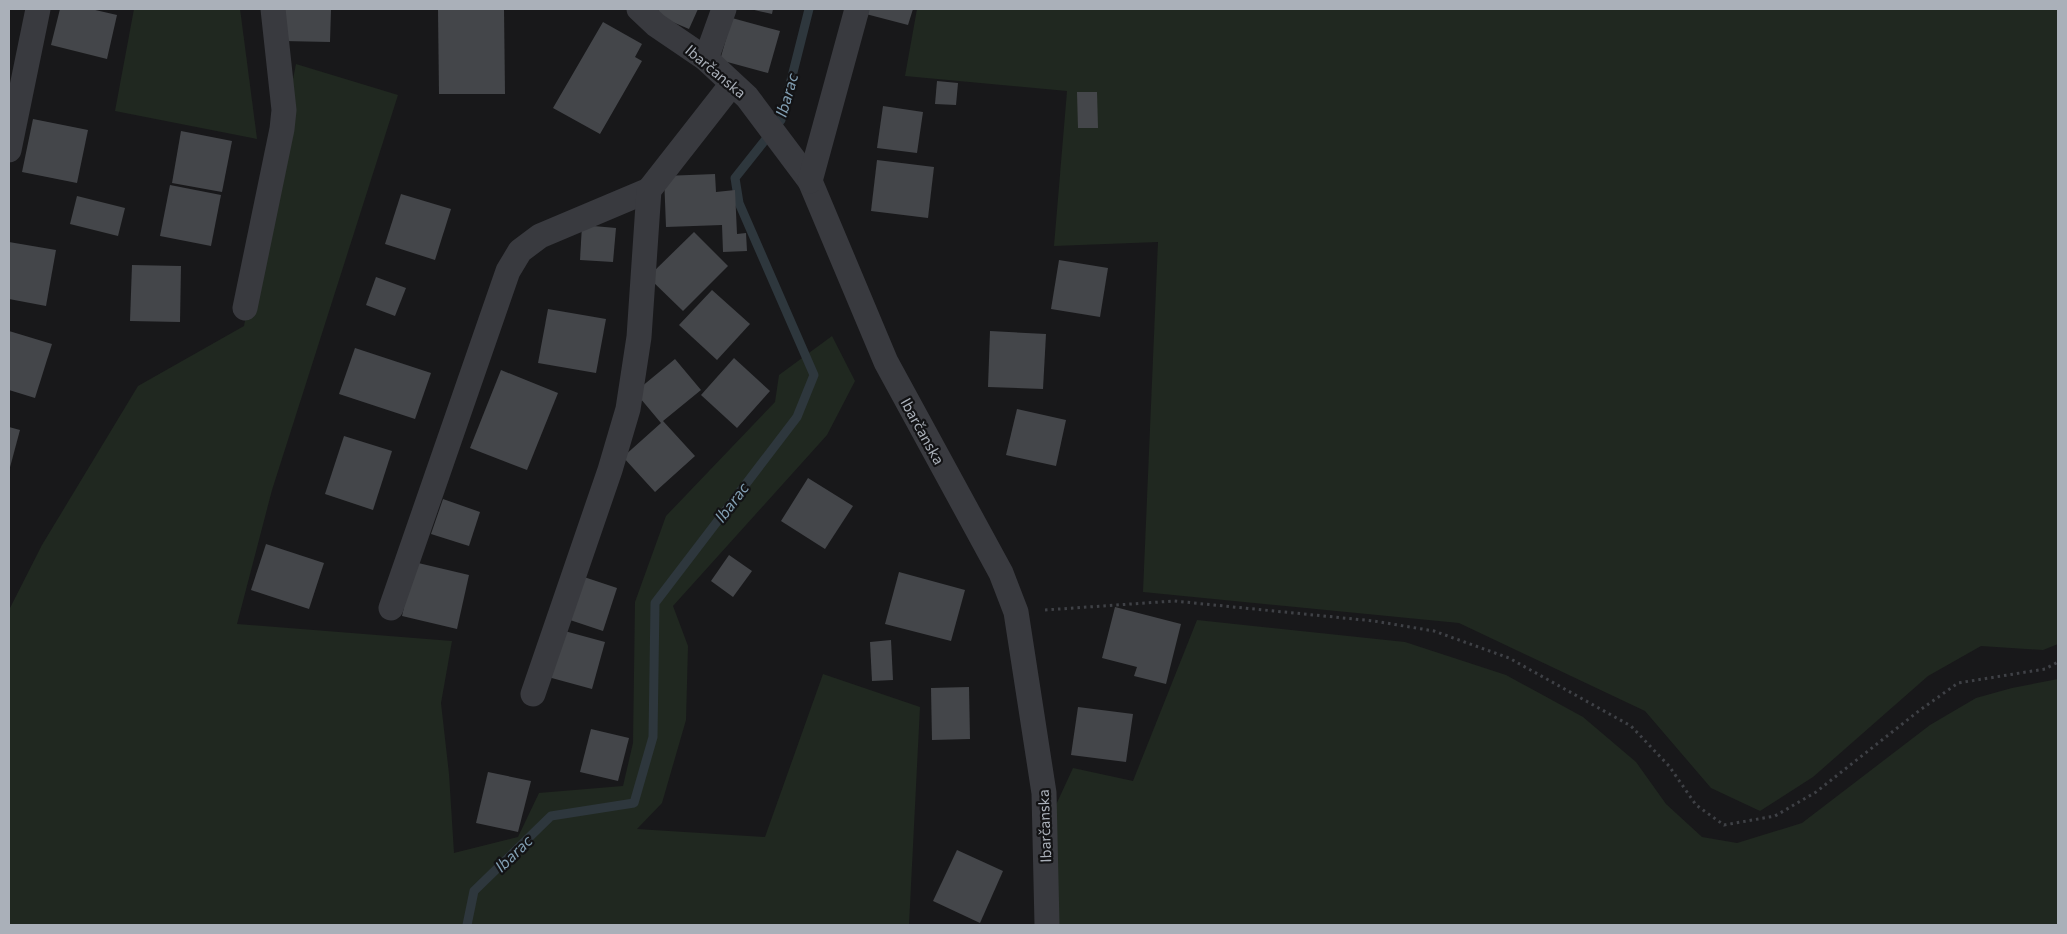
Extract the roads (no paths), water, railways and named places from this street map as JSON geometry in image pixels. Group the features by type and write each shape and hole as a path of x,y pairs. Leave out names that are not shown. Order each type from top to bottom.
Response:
{"street":[{"path":"9,150 38,9"},
{"path":"245,308 282,130 284,110 272,9"},
{"name":"Ibarčanska","path":"639,9 656,25 706,59 740,90 810,181 886,362 1001,573 1016,612 1044,794 1047,925"},
{"path":"706,59 724,9"},
{"path":"810,181 857,9"},
{"path":"391,608 508,271 520,251 540,236 649,190 740,90"},
{"path":"533,694 610,470 628,409 639,337 649,190"}],"waterway":[{"name":"Ibarac","path":"467,925 474,891 551,816 634,803 653,737 655,603 797,417 814,375 739,203 735,178 781,120 809,9"}]}
